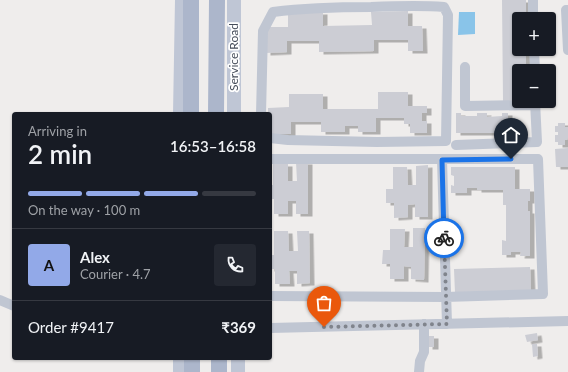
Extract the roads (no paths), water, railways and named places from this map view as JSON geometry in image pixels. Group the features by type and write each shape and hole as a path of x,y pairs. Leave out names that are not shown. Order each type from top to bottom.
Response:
{"main road":[{"path":"191,0 191,112"},
{"path":"216,0 216,112"},
{"path":"192,360 192,372"},
{"path":"219,360 219,372"}],"street":[{"path":"180,112 182,0"},
{"name":"Service Road","path":"234,0 234,112"},
{"path":"533,0 534,12"},
{"path":"261,112 263,31 273,12 344,4 444,7 448,16 446,142 377,142 288,140 272,138"},
{"path":"568,10 566,10 568,50"},
{"path":"465,67 465,106 512,104"},
{"path":"456,145 537,142 535,108"},
{"path":"272,159 538,159 543,294 445,297 272,296"},
{"path":"442,160 447,324"},
{"path":"0,300 12,305"},
{"path":"272,328 568,321"},
{"path":"419,372 420,361 424,352 424,324"},
{"path":"180,360 180,372"},
{"path":"238,360 238,372"}],"water":[{"path":"459,12 475,12 475,34 458,35"}]}
